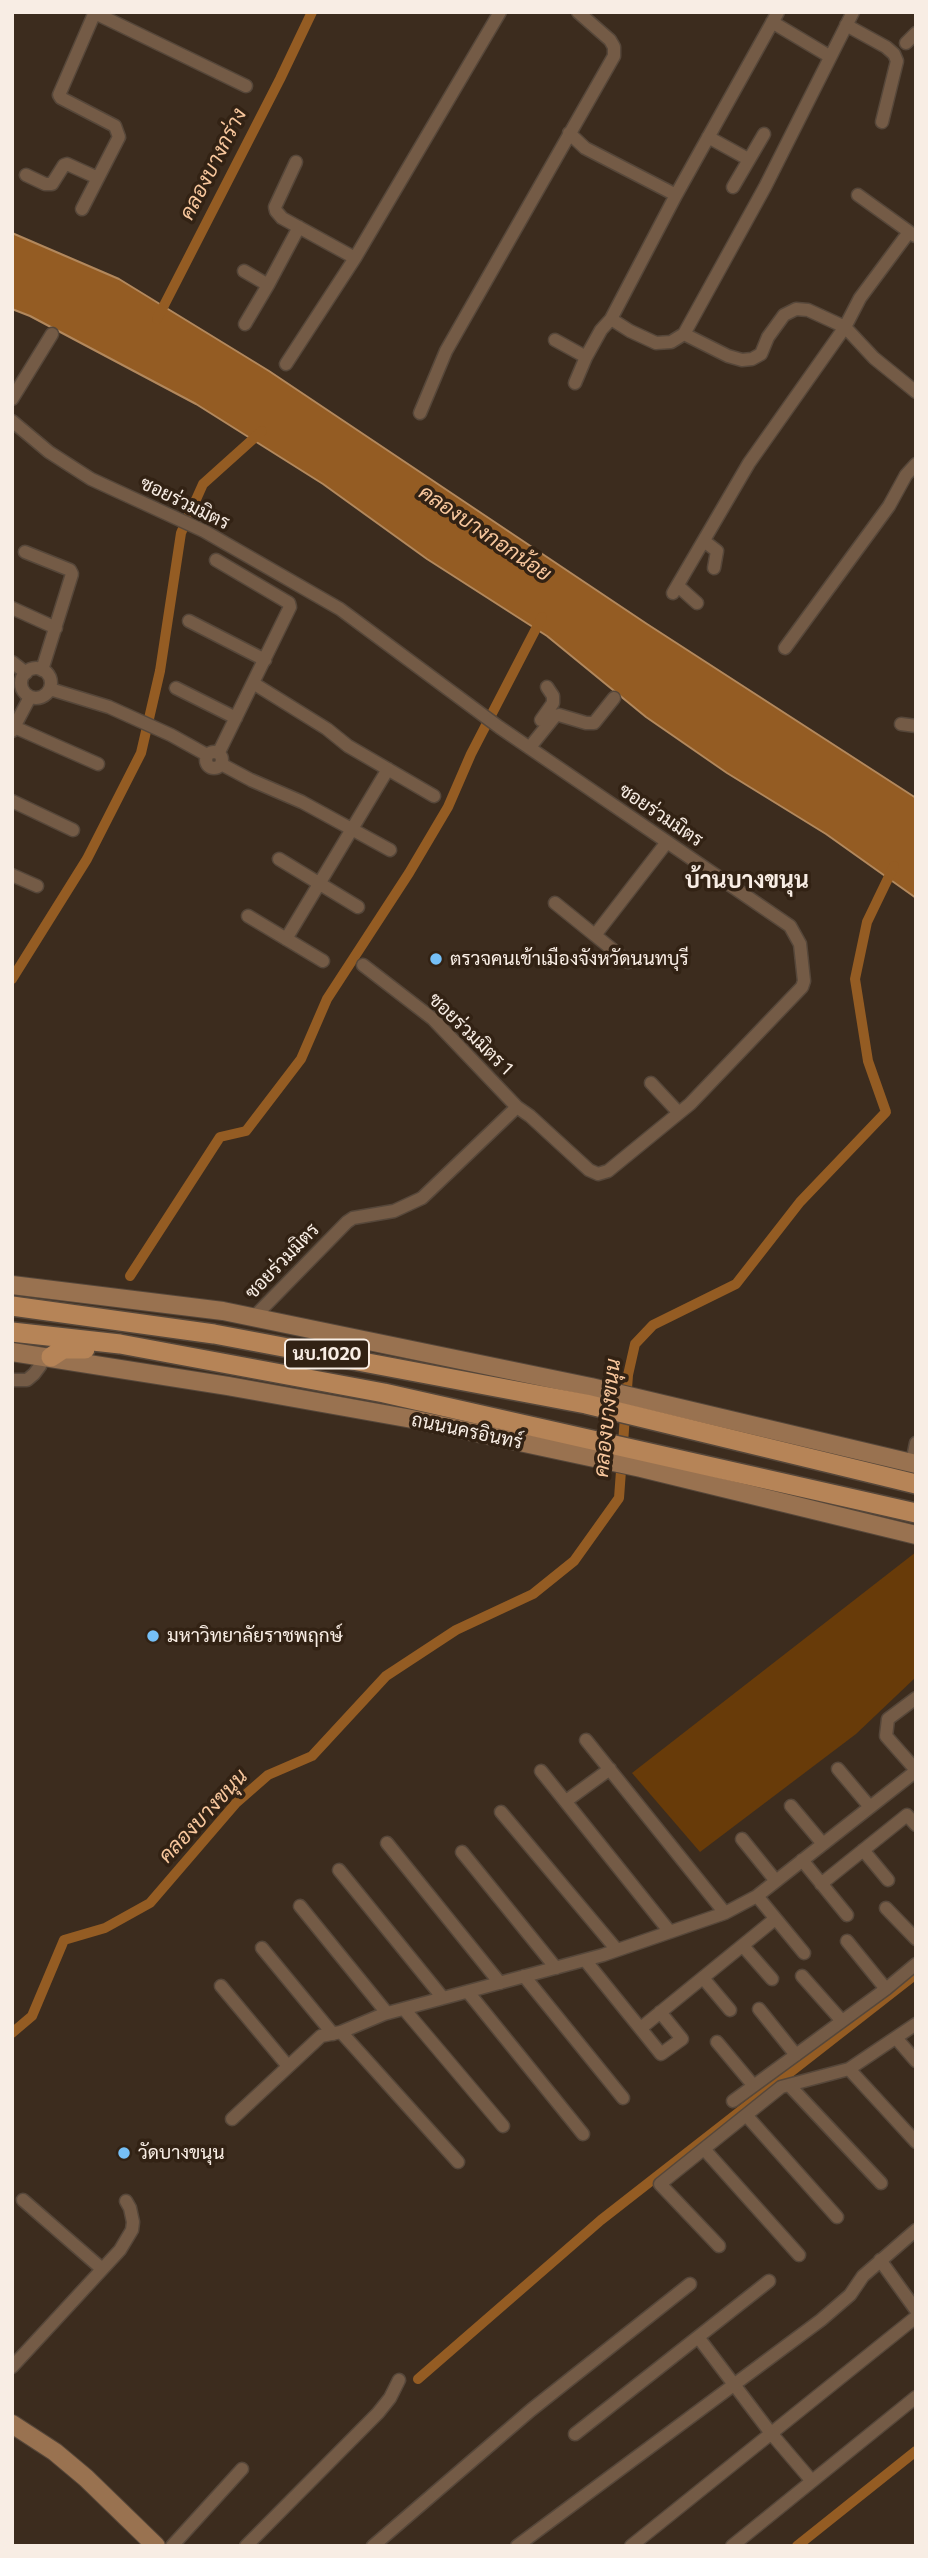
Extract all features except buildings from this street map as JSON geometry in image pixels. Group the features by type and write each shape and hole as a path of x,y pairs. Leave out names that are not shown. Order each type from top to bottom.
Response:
{"main road":[{"name":"นบ.1020","path":"12,1285 223,1311 611,1401 914,1464"},
{"path":"12,1300 42,1310"},
{"name":"นบ.1020","path":"12,1306 136,1322 611,1401"},
{"name":"ถนนนครอินทร์","path":"12,1332 120,1344 384,1393 611,1453"},
{"path":"47,1357 63,1349 110,1349 120,1344"},
{"name":"ถนนนครอินทร์","path":"12,1352 267,1392 424,1422 611,1453 916,1513"},
{"name":"นบ.1020","path":"634,1406 916,1484"},
{"name":"ถนนนครอินทร์","path":"632,1457 916,1535"},
{"path":"12,2424 55,2452 86,2478 156,2546"}],"street":[{"path":"286,364 355,258 500,12"},
{"path":"611,319 656,343 671,342 684,334 765,187 853,12"},
{"path":"82,208 119,139 117,128 61,98 59,94 95,13 246,86"},
{"path":"420,412 446,351 614,56 614,47 610,40 581,13"},
{"path":"575,383 586,357 601,330 611,319 775,17 824,53"},
{"path":"846,25 886,47 897,61 882,122"},
{"path":"906,43 916,33"},
{"path":"569,133 585,148 676,195"},
{"path":"733,187 764,134"},
{"path":"708,138 748,159"},
{"path":"296,162 275,207 282,218 355,258"},
{"path":"26,175 45,184 52,184 67,164 98,178"},
{"path":"697,603 676,589 749,463 845,327 860,298 913,234 858,195"},
{"path":"245,324 299,227"},
{"path":"244,271 268,285"},
{"path":"684,334 728,356 742,360 752,359 761,354 776,324 790,312 808,310 845,327 881,365 916,392"},
{"path":"12,400 52,334"},
{"path":"555,340 586,357"},
{"name":"ซอยร่วมมิตร","path":"16,424 49,452 91,479 204,531 340,609 499,727 790,926 800,944 804,981 793,996 690,1104 608,1171 598,1174 589,1170 517,1107 422,1198 394,1211 347,1222 253,1318"},
{"path":"785,648 889,506 906,475 916,464"},
{"path":"704,541 717,551 714,568"},
{"path":"25,552 70,570 72,574 42,670"},
{"path":"215,757 289,610 289,603 216,560"},
{"path":"12,608 56,628"},
{"path":"189,621 265,660"},
{"path":"12,662 26,673"},
{"path":"42,670 50,678 50,689 42,697 30,697 23,689 23,677 26,673 42,670"},
{"path":"253,683 433,796"},
{"path":"526,744 553,703 553,696 547,687"},
{"path":"176,688 236,718"},
{"path":"50,689 109,707 169,734 215,757 251,780 302,802 390,850"},
{"path":"30,697 13,728 98,764"},
{"path":"526,744 555,716 594,723 614,698"},
{"path":"901,724 916,726"},
{"path":"286,939 388,769"},
{"path":"12,801 74,830"},
{"path":"595,935 667,842"},
{"path":"279,859 358,907"},
{"path":"12,875 37,886"},
{"path":"555,903 628,962"},
{"path":"248,916 323,961"},
{"name":"ซอยร่วมมิตร 1","path":"363,965 433,1019 517,1107"},
{"path":"652,1083 678,1113"},
{"path":"12,1380 27,1380 47,1357"},
{"path":"914,1464 916,1443"},
{"path":"232,2119 321,2036 337,2033 387,2013 617,1950 725,1913 757,1896 916,1771 886,1736 888,1719 916,1698"},
{"path":"586,1740 725,1913"},
{"path":"566,1801 610,1769"},
{"path":"838,1769 870,1807"},
{"path":"541,1771 670,1932"},
{"path":"791,1806 823,1844"},
{"path":"501,1812 617,1950"},
{"path":"821,1884 907,1815 916,1825"},
{"path":"742,1839 776,1881"},
{"path":"387,1843 500,1983"},
{"path":"863,1850 888,1880"},
{"path":"462,1852 556,1968"},
{"path":"802,1860 847,1915"},
{"path":"339,1870 443,1998"},
{"path":"757,1896 804,1953"},
{"path":"300,1906 387,2013"},
{"path":"886,1908 916,1939"},
{"path":"641,2028 775,1919"},
{"path":"848,1941 886,1989"},
{"path":"743,1946 772,1979"},
{"path":"262,1948 337,2033 458,2162"},
{"path":"585,1960 662,2054 682,2039 660,2012"},
{"path":"733,2101 916,1964"},
{"path":"524,1976 623,2098"},
{"path":"802,1976 842,2021"},
{"path":"703,1978 730,2010"},
{"path":"221,1986 287,2066"},
{"path":"468,1992 583,2134"},
{"path":"404,2009 503,2126"},
{"path":"759,2009 796,2055"},
{"path":"719,2246 660,2184 780,2087 849,2069 916,2024"},
{"path":"896,2038 916,2061"},
{"path":"717,2042 753,2085"},
{"path":"849,2069 916,2142"},
{"path":"789,2085 881,2183"},
{"path":"746,2115 837,2217"},
{"path":"704,2149 799,2255"},
{"path":"23,2200 101,2268"},
{"path":"12,2367 120,2250 132,2230 132,2213 126,2201"},
{"path":"517,2546 821,2320 850,2295 863,2276 916,2230"},
{"path":"880,2260 916,2310"},
{"path":"575,2434 769,2281"},
{"path":"373,2546 531,2410 690,2284"},
{"path":"631,2546 916,2317"},
{"path":"698,2337 770,2432 811,2480"},
{"path":"246,2546 378,2413 390,2398 399,2379"},
{"path":"732,2546 916,2397"},
{"path":"172,2546 242,2469"}],"shaded area":[{"path":"916,1552 916,1677 856,1734 700,1852 632,1773"}],"water":[{"name":"คลองบางกอกน้อย","path":"12,233 119,279 269,371 647,624 916,798 916,898 826,834 727,773 646,717 547,636 427,559 323,484 196,404 12,309"}],"waterway":[{"name":"คลองบางกร่าง","path":"157,319 312,12"},
{"path":"12,979 87,859 141,753 160,671 181,533 203,484 262,431"},
{"path":"130,1276 220,1137 246,1131 301,1059 327,999 409,873 448,807 471,754 542,617"},
{"name":"คลองบางขนุน","path":"12,2033 32,2016 64,1940 105,1928 150,1903 236,1803 268,1775 312,1756 386,1676 456,1630 533,1594 574,1561 619,1498 628,1375 635,1344 653,1325 736,1284 800,1202 886,1112 868,1061 855,979 867,922 894,866"},
{"path":"418,2379 601,2220 916,1974"},
{"path":"797,2546 916,2451"}],"place":[{"name":"ตรวจคนเข้าเมืองจังหวัดนนทบุรี","path":"436,959"},
{"name":"มหาวิทยาลัยราชพฤกษ์","path":"153,1636"},
{"name":"วัดบางขนุน","path":"124,2153"}],"district":[{"name":"บ้านบางขนุน","path":"747,880"}]}
